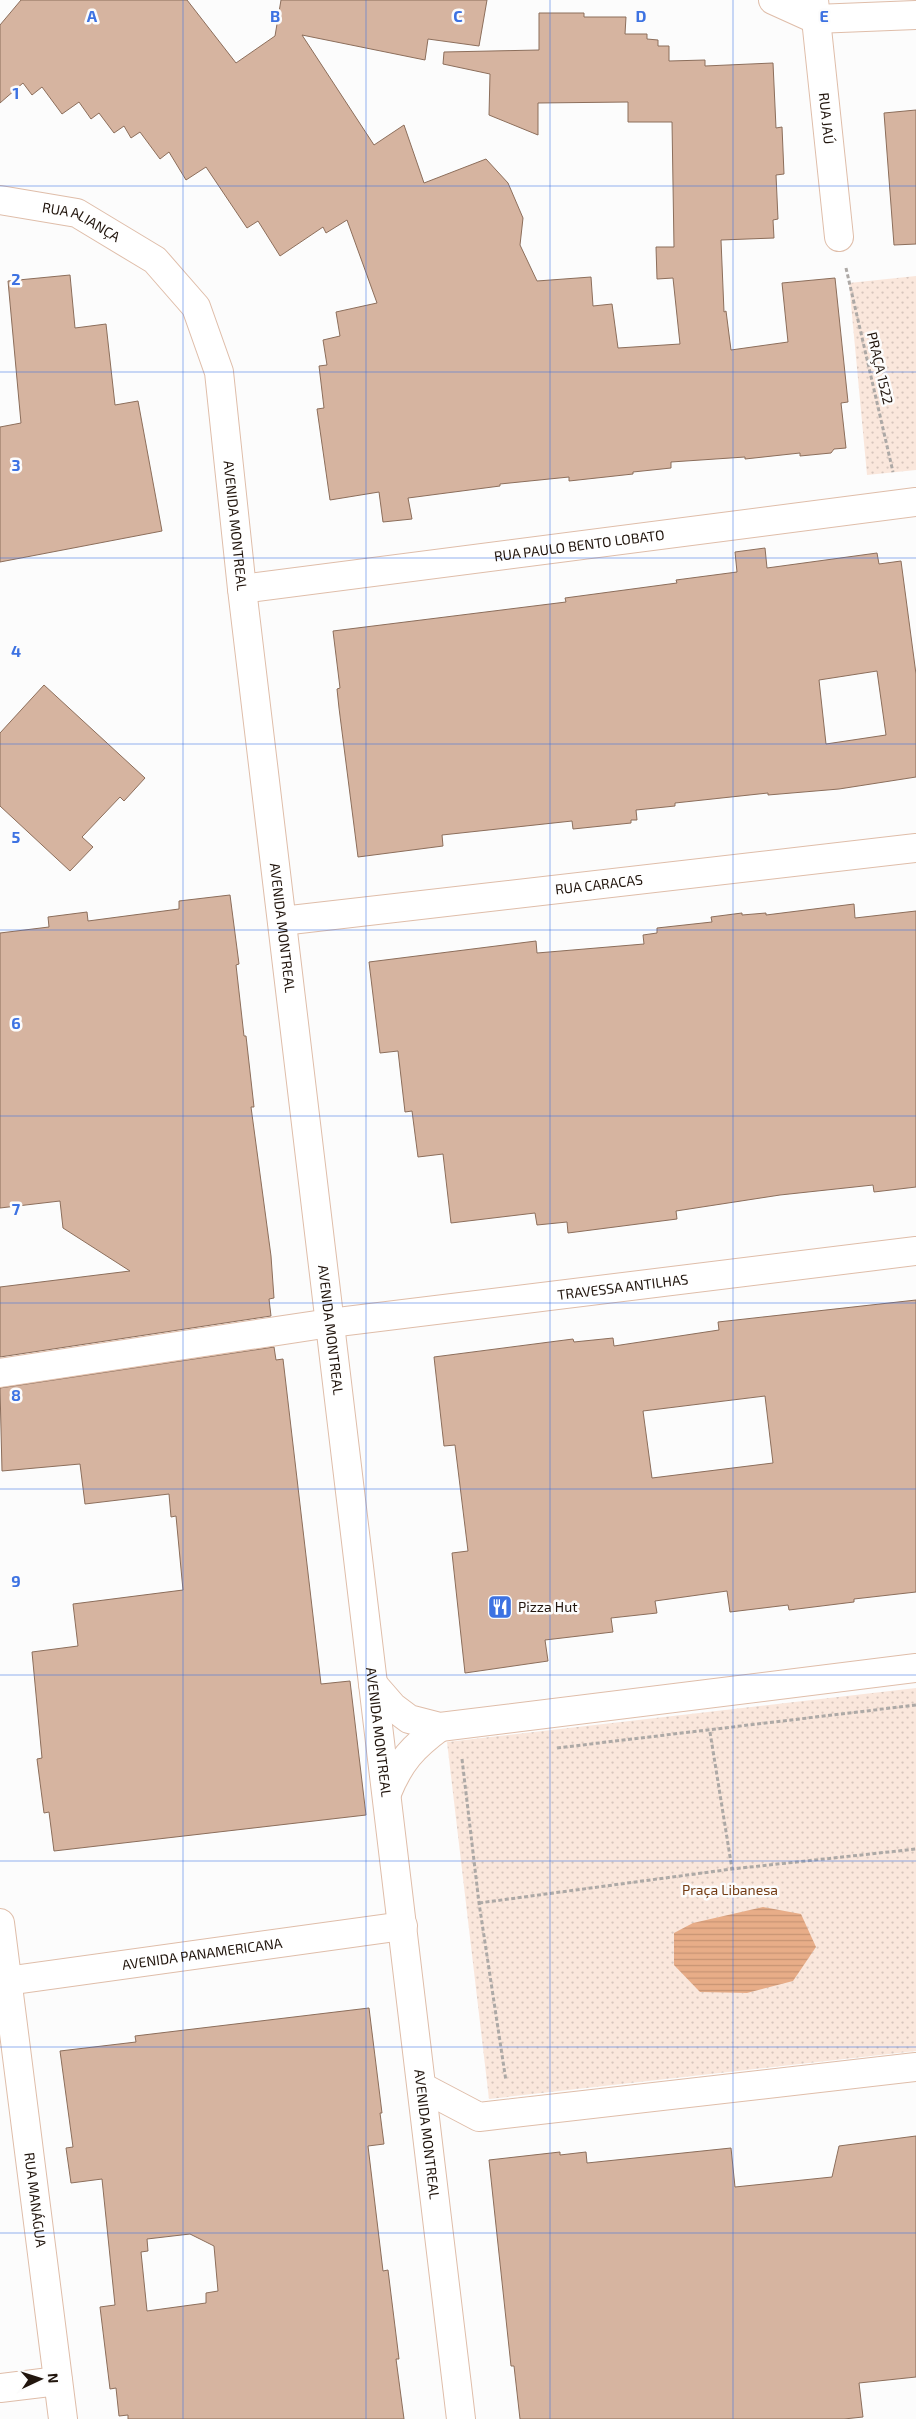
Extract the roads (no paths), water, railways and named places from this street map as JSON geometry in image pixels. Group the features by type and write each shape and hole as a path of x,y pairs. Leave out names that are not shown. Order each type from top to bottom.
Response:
{"street":[{"path":"773,0 815,9 916,15"},
{"name":"RUA JAÚ","path":"815,9 839,237"},
{"name":"RUA ALIANÇA","path":"0,200 76,213 155,260"},
{"name":"AVENIDA MONTREAL","path":"155,260 196,307 219,372 242,589 461,2419"},
{"name":"RUA PAULO BENTO LOBATO","path":"242,589 908,503"},
{"name":"RUA CARACAS","path":"282,921 916,848"},
{"name":"TRAVESSA ANTILHAS","path":"0,1373 330,1323 916,1251"},
{"path":"374,1684 393,1707 409,1719 440,1726 916,1668"},
{"path":"386,1793 396,1769 408,1753 440,1726"},
{"name":"RUA MANÁGUA","path":"0,1923 4,1981 63,2419"},
{"name":"AVENIDA PANAMERICANA","path":"4,1981 402,1926"},
{"path":"422,2087 479,2117 916,2067"},
{"path":"0,2388 58,2381"}],"place":[{"name":"Pizza Hut","path":"500,1607"}],"park label":[{"name":"Praça Libanesa","path":"730,1890"}]}
